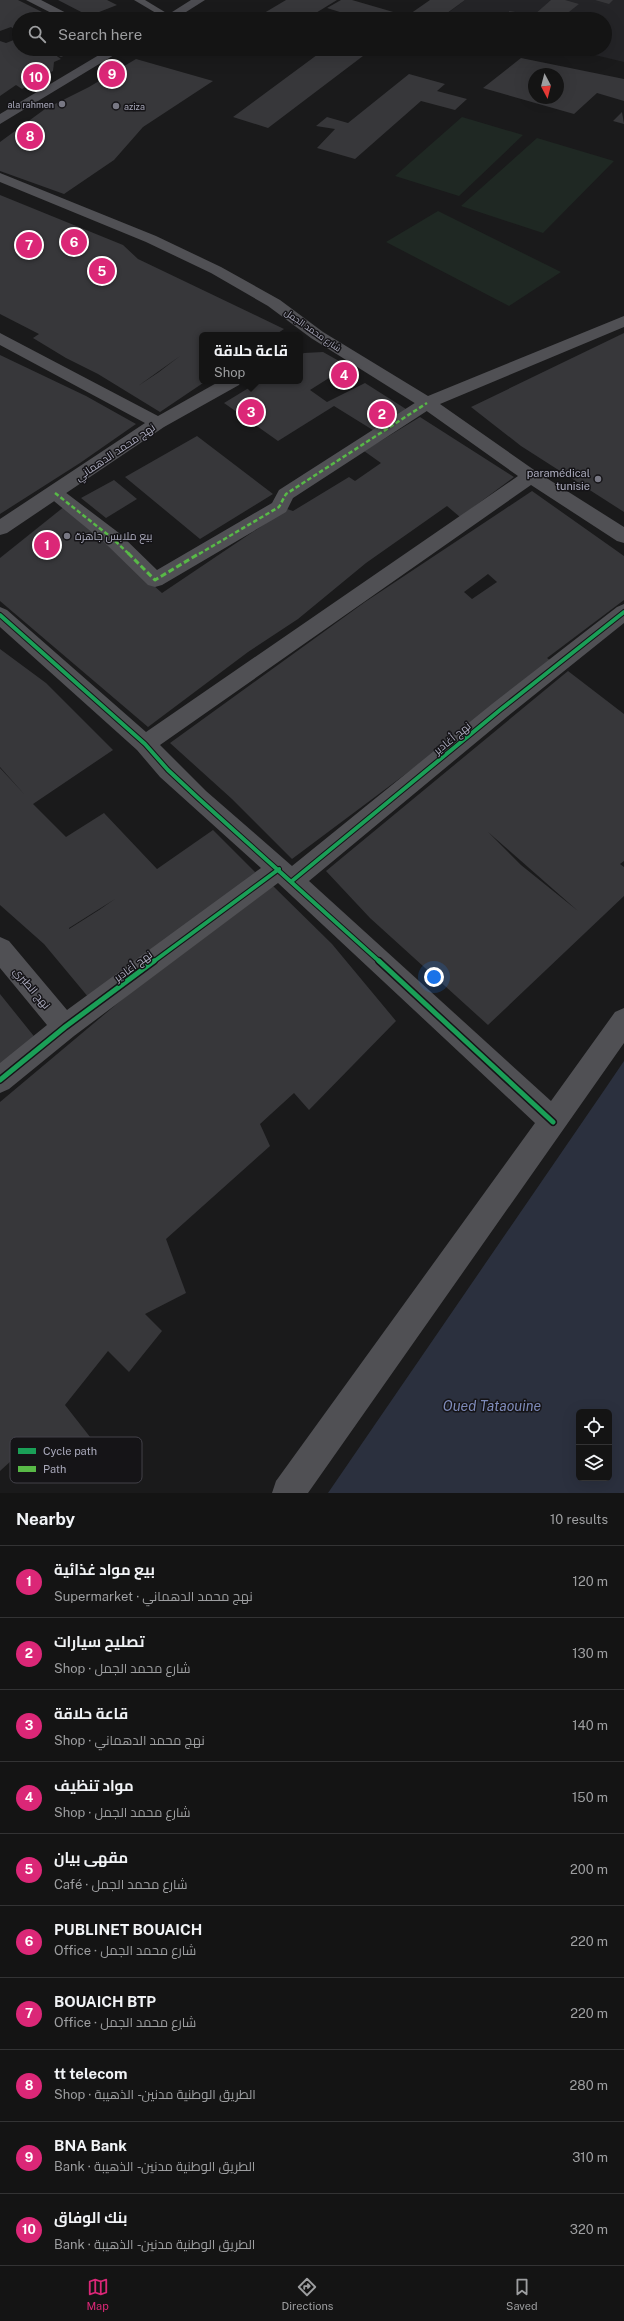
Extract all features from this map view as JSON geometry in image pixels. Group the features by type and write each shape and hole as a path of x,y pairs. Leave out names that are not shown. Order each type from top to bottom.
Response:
{"main road":[{"path":"178,12 199,0"},
{"path":"0,120 106,56"}],"street":[{"path":"32,0 57,12"},
{"name":"شارع محمد الجمل","path":"0,178 150,239 216,270 274,303 317,335 427,403 531,476 624,536"},
{"path":"55,493 112,538 155,580 279,507 286,494 427,403 624,321"},
{"path":"303,342 317,335"},
{"path":"0,338 158,423"},
{"name":"نهج محمد الدهماني","path":"0,528 55,493 158,423 228,384"},
{"path":"145,744 531,476"},
{"name":"نهج أغادير","path":"0,1080 65,1027 286,875 624,612"},
{"path":"0,614 145,744 188,789 286,875 553,1122"},
{"name":"نهج الطبري","path":"0,949 65,1027"},
{"path":"288,1493 624,1021"}],"lane":[{"path":"138,0 158,12"}],"shaded area":[{"path":"465,0 624,0 624,62 599,56 612,56 612,12 449,12"},
{"path":"462,117 523,135 459,196 395,176"},
{"path":"537,138 614,161 543,233 461,206"},
{"path":"438,211 561,272 509,306 386,242"}],"water":[{"name":"Oued Tataouine","path":"624,1061 624,1493 328,1493"}],"building":[{"path":"0,0 18,0 42,12 12,12 12,28 0,31"},
{"path":"58,0 107,0 117,5 99,12 81,12"},
{"path":"286,0 337,0 317,12 266,12"},
{"path":"341,0 352,0 393,12 340,12 327,8"},
{"path":"430,0 465,0 449,12 413,12"},
{"path":"551,0 565,0 579,4 569,12 537,12"},
{"path":"595,0 613,0 609,4"},
{"path":"0,41 6,43 12,41 12,56 57,56 61,59 54,62 53,71 22,89 16,85 0,96"},
{"path":"316,56 363,56 268,128 233,117"},
{"path":"521,58 624,79 624,101 597,93 574,114 539,104 564,104 564,68 528,68 528,101 483,88"},
{"path":"136,59 213,81 143,127 114,160 64,194 0,171 0,142 45,109 89,87"},
{"path":"409,74 445,84 437,91 467,99 455,110 421,101 355,159 317,148 335,129 316,126 327,117 348,123"},
{"path":"622,112 624,124 613,121"},
{"path":"0,195 123,245 138,259 284,329 280,332 199,332 199,384 202,384 160,412 98,374 66,358 33,338 39,334 0,314","holes":["180,356 159,372 138,386"]},
{"path":"624,333 624,512 521,446 471,407"},
{"path":"323,352 348,366 310,390 327,402 365,383 409,411 376,432 334,406 278,441 224,403 255,384 303,384 304,353"},
{"path":"0,355 86,396 136,424 80,463 0,514"},
{"path":"420,417 514,477 460,517 447,506 366,563 298,619 248,652 148,727 0,601 0,558 65,506 162,593 287,509 293,511 349,477 355,481 381,463 364,451"},
{"path":"197,436 273,494 200,539 125,477"},
{"path":"114,480 137,499 106,518 81,498"},
{"path":"532,491 624,556 624,600 547,658 554,663 292,859 232,799 170,743 365,602","holes":["488,574 497,582 472,599 464,592"]},
{"path":"0,649 46,683 113,750 33,804 66,837 104,813 157,869 213,830 257,874 89,998 44,944 0,905 0,768 25,795 0,767","holes":["115,899 99,910 69,929"]},
{"path":"568,671 624,714 624,861 620,864 624,867 624,896 488,1025 370,918 326,871","holes":["488,832 578,911 521,865"]},
{"path":"272,885 332,944 396,1021 309,1110 294,1093 260,1124 270,1146 166,1239 186,1293 145,1314 162,1331 129,1372 108,1351 65,1405 90,1437 10,1437 10,1462 0,1471 0,1102 168,961"},
{"path":"0,994 37,1040 0,1068"}],"marked path":[{"path":"55,493 112,538 155,580 279,507 286,494 427,403"}],"cycle path":[{"path":"292,881 500,710 624,612"},
{"path":"0,615 145,744 168,770 198,798 279,869 553,1122"},
{"path":"0,1080 65,1027 279,869"}],"place":[{"name":"BNA Bank","path":"112,74"},
{"name":"بنك الوفاق","path":"36,77"},
{"name":"ala rahmen","path":"62,104"},
{"name":"aziza","path":"116,106"},
{"name":"tt telecom","path":"30,136"},
{"name":"PUBLINET BOUAICH","path":"74,242"},
{"name":"BOUAICH BTP","path":"29,245"},
{"name":"مقهى بيان","path":"102,271"},
{"name":"مواد تنظيف","path":"344,375"},
{"name":"قاعة حلاقة","path":"251,412"},
{"name":"تصليح سيارات","path":"382,414"},
{"name":"paramédical tunisie","path":"598,479"},
{"name":"بيع ملابس جاهزة","path":"67,536"},
{"name":"بيع مواد غذائية","path":"47,545"}]}
